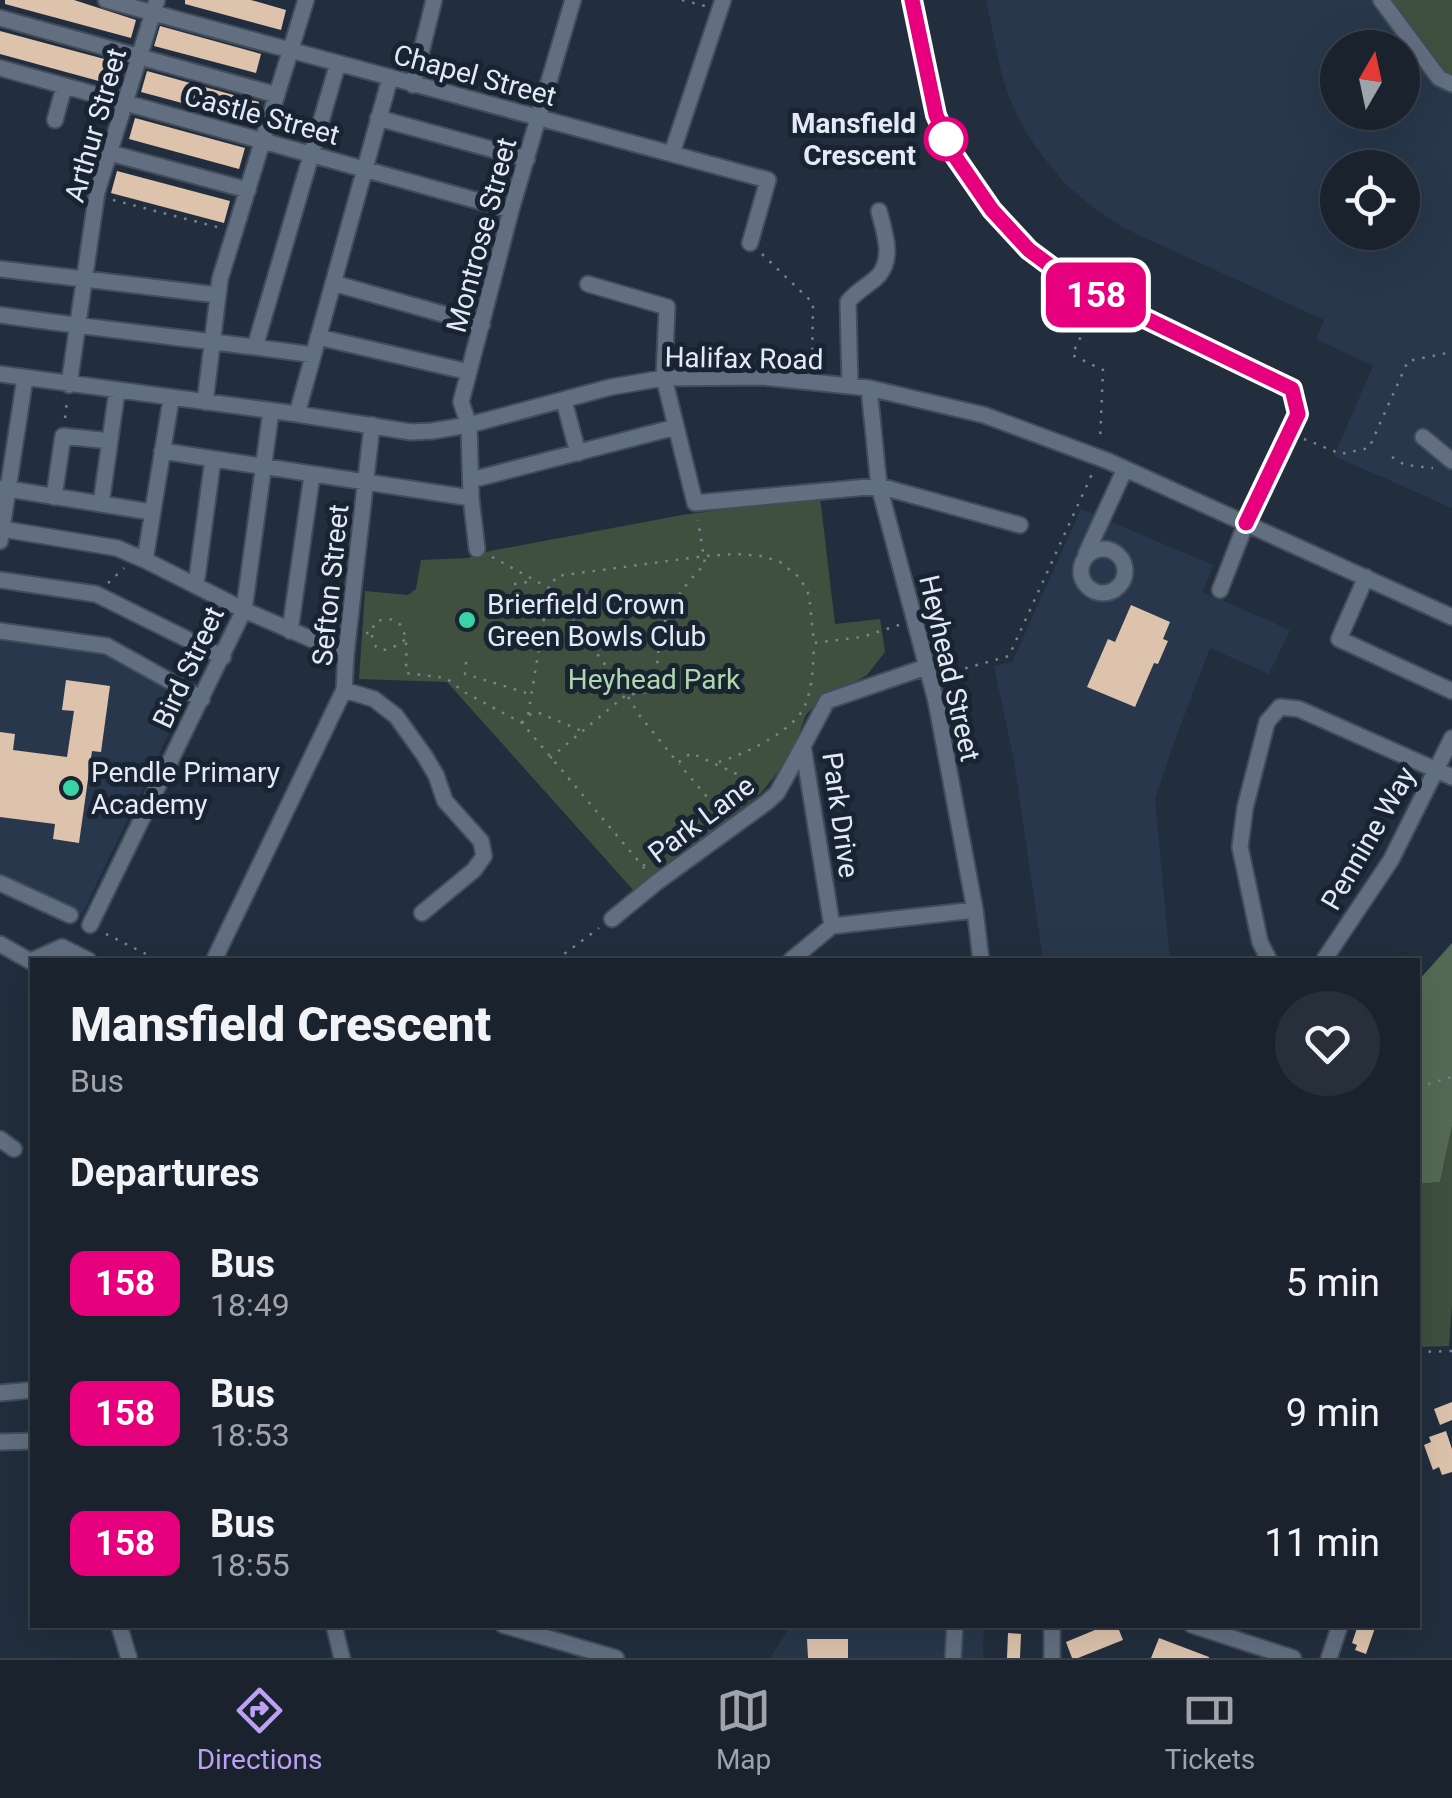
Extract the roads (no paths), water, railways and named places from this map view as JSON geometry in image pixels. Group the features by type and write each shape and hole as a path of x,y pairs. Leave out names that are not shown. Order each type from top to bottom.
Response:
{"street":[{"name":"Chapel Street","path":"106,0 155,7 338,64 768,180 750,242"},
{"path":"205,402 220,279 304,0"},
{"path":"413,85 434,0"},
{"name":"Montrose Street","path":"477,549 469,424 461,402 572,0"},
{"path":"912,0 936,115 952,152 992,210 1029,250 1076,285 1292,389 1298,414 1246,523 1220,590"},
{"path":"1382,0 1440,78 1452,84"},
{"path":"672,153 721,5"},
{"name":"Arthur Street","path":"69,384 97,196 155,7"},
{"path":"0,18 277,95"},
{"path":"255,346 338,64"},
{"name":"Castle Street","path":"0,68 511,210"},
{"path":"297,414 390,78"},
{"path":"55,120 64,86"},
{"path":"378,118 526,158"},
{"path":"110,153 248,190"},
{"path":"850,386 848,302 881,273 888,248 879,212"},
{"path":"0,269 218,295"},
{"path":"333,283 482,325"},
{"path":"588,284 668,307 664,378 695,504 879,486 1020,525"},
{"path":"0,315 313,355"},
{"path":"318,337 469,372"},
{"name":"Halifax Road","path":"0,374 411,432 432,432 612,387 664,378 762,377 869,388 984,415 1100,458 1452,616"},
{"path":"25,378 4,489 1,535 117,548 346,654"},
{"name":"Heyhead Street","path":"869,388 879,486 940,720 981,958"},
{"path":"101,504 117,391"},
{"path":"141,558 171,398"},
{"path":"564,401 578,454"},
{"name":"Bird Street","path":"90,925 244,610 271,411"},
{"name":"Sefton Street","path":"215,958 344,690 372,426"},
{"path":"470,480 676,427"},
{"path":"54,496 63,436 110,441"},
{"path":"1423,437 1452,461"},
{"path":"162,452 471,498"},
{"path":"196,586 214,460"},
{"path":"1084,557 1125,469"},
{"path":"290,630 312,475"},
{"path":"4,489 151,512"},
{"path":"1366,577 1339,639 1452,691"},
{"path":"0,580 96,594 223,657"},
{"path":"0,631 107,646 202,699"},
{"name":"Park Drive","path":"832,926 803,746 826,701 928,672"},
{"path":"344,690 374,699 396,716 436,774 445,801 481,840 484,856 474,870 422,913"},
{"path":"1268,958 1260,942 1240,847 1245,808 1267,722 1280,707 1299,709 1444,774"},
{"name":"Pennine Way","path":"1325,958 1444,774 1452,738"},
{"name":"Park Lane","path":"612,918 778,792 803,746"},
{"path":"778,792 810,786"},
{"path":"0,882 70,915"},
{"path":"793,958 832,926 975,910"},
{"path":"0,944 30,961"},
{"path":"38,958 62,948 84,958"},
{"path":"0,1393 30,1390"},
{"path":"0,1442 30,1440"},
{"path":"335,1628 342,1658"},
{"path":"513,1628 616,1658"},
{"path":"953,1658 955,1628"},
{"path":"1052,1628 1052,1658"},
{"path":"1203,1628 1294,1658"},
{"path":"1329,1658 1339,1628"},
{"path":"121,1630 129,1658"}],"place":[{"name":"Mansfield Crescent","path":"946,139"},
{"name":"Brierfield Crown Green Bowls Club","path":"467,620"},
{"name":"Pendle Primary Academy","path":"71,788"}],"park label":[{"name":"Heyhead Park","path":"654,679"}]}
